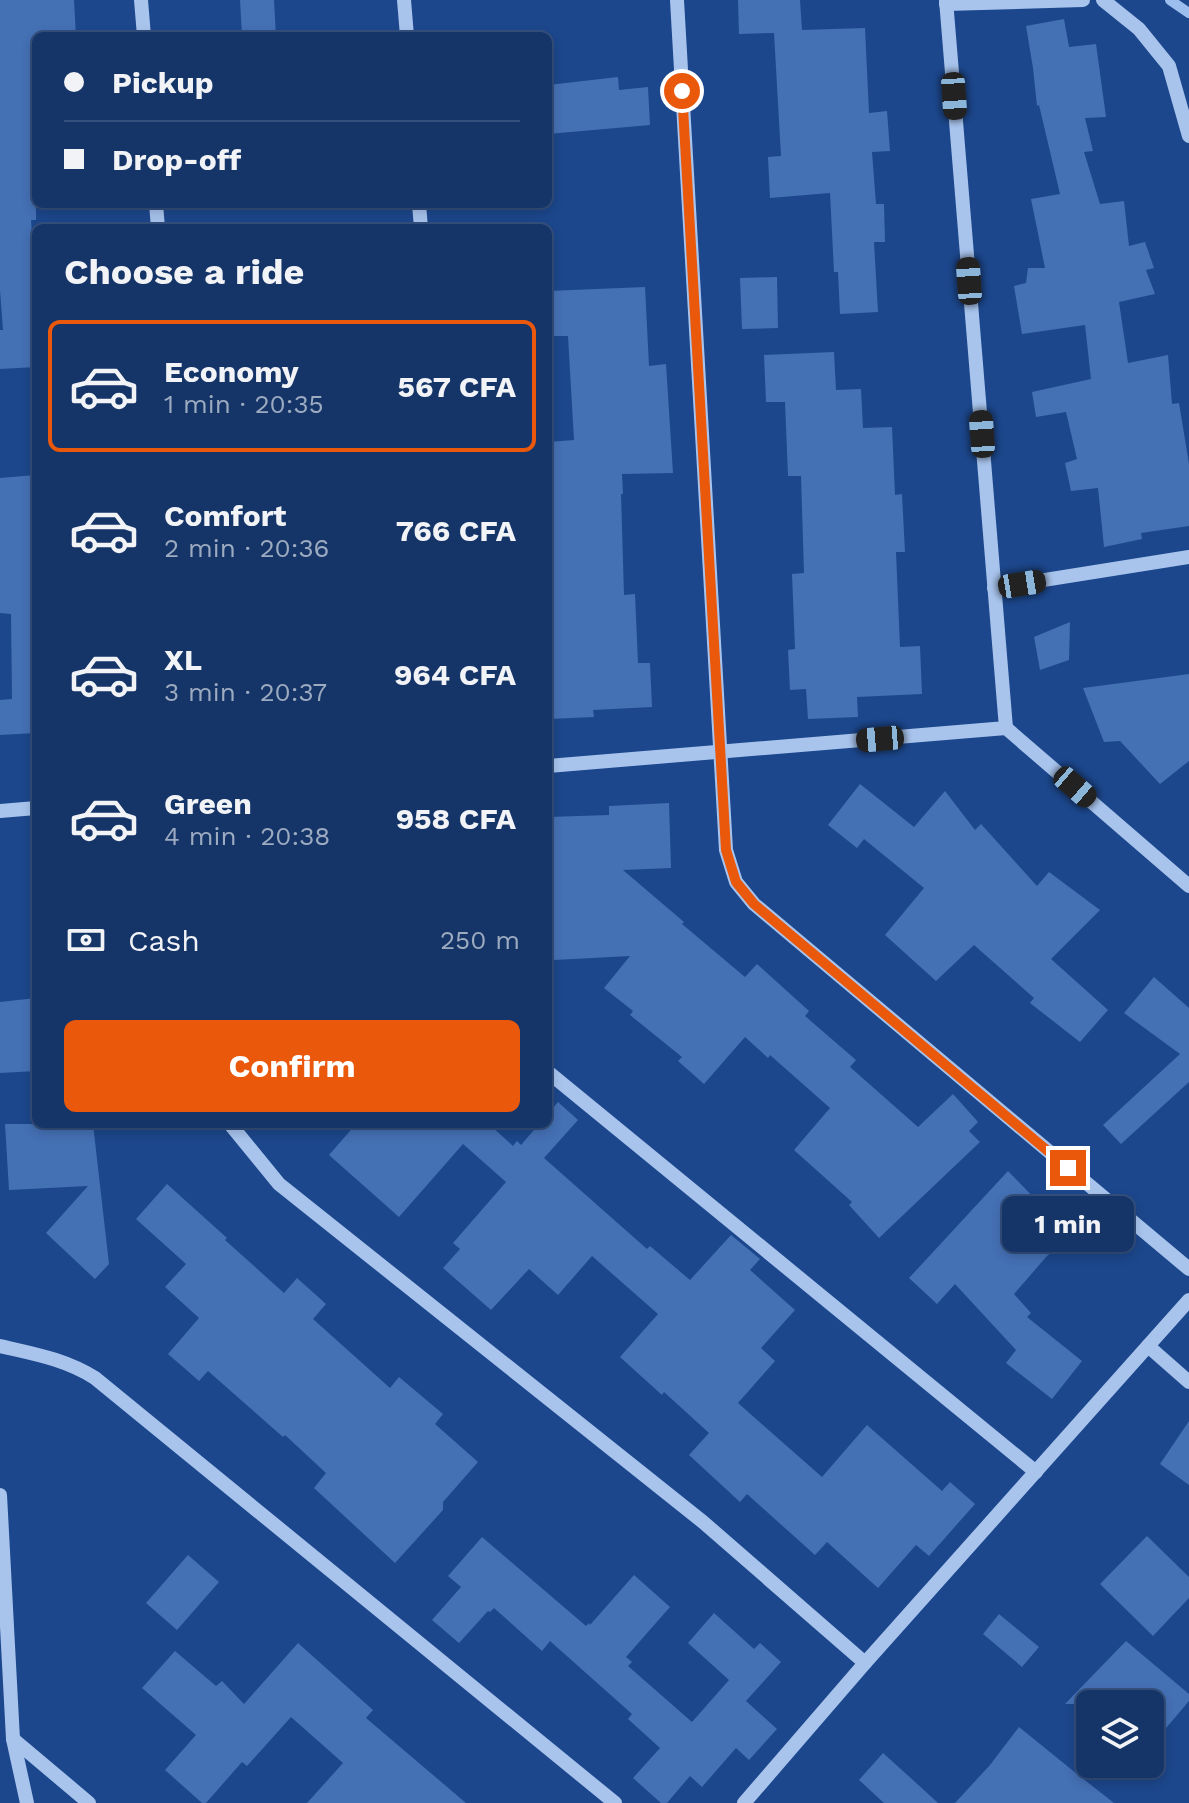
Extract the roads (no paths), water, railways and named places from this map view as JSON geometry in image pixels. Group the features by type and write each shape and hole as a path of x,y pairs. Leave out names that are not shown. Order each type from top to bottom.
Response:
{"street":[{"path":"141,0 144,32"},
{"path":"404,0 407,32"},
{"path":"677,0 726,850 736,882 754,904 1189,1269"},
{"path":"1083,0 946,2 1006,728 1189,886"},
{"path":"1103,0 1139,29 1169,66 1189,136"},
{"path":"994,588 1189,557"},
{"path":"552,766 1006,728"},
{"path":"0,811 32,808"},
{"path":"552,1075 1036,1472"},
{"path":"233,1128 279,1184 703,1522 865,1663"},
{"path":"744,1803 1189,1300"},
{"path":"0,1346 57,1359 95,1378 615,1803"},
{"path":"1148,1346 1189,1382"},
{"path":"0,1495 13,1739 27,1803"},
{"path":"13,1739 89,1803"}],"waterway":[{"path":"1170,0 1189,13"}]}
